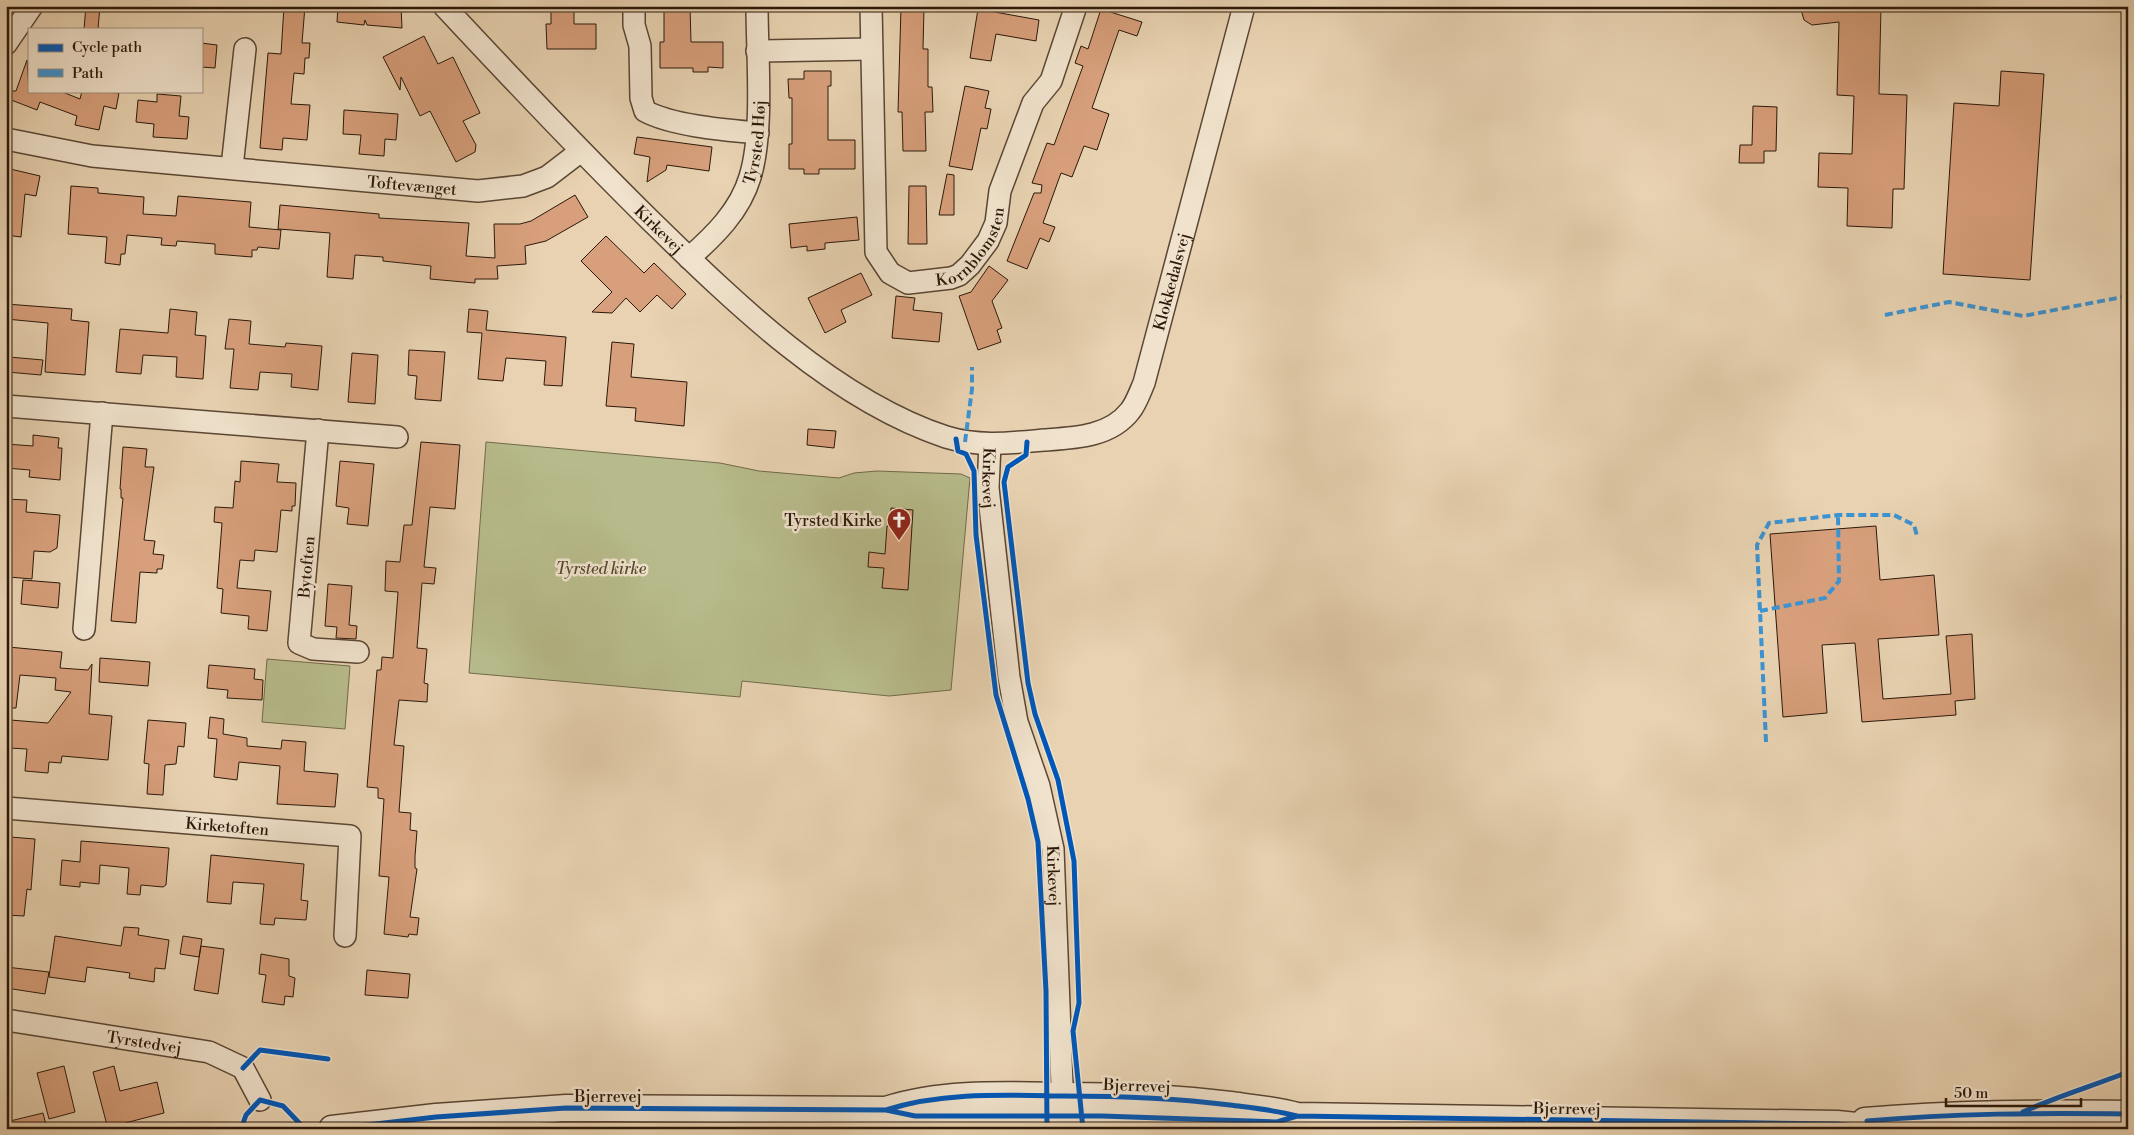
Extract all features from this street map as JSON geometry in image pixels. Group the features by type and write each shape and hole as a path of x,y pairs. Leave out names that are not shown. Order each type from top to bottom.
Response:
{"street":[{"path":"6,44 32,6"},
{"name":"Kirkevej","path":"444,6 581,151 689,258 763,327 813,365 865,398 910,422 946,437 990,444 988,488 1010,677 1017,722 1039,786 1053,849 1063,1113"},
{"path":"634,6 634,25 640,46 641,98 645,111 661,118 726,130 758,133"},
{"name":"Tyrsted Høj","path":"689,258 715,235 736,208 750,177 758,133 756,6"},
{"name":"Kornblomsten","path":"871,6 876,252 890,273 908,283 941,281 959,275 988,241 996,222 1000,191 1006,174 1033,103 1051,81 1076,6"},
{"name":"Klokkedalsvej","path":"990,444 1072,438 1098,434 1115,425 1131,411 1144,383 1244,6"},
{"path":"232,167 245,49"},
{"path":"757,51 871,49"},
{"name":"Toftevænget","path":"6,138 92,156 232,167 478,191 524,186 547,177 581,151"},
{"path":"6,406 318,430 397,438"},
{"path":"84,629 102,413"},
{"name":"Bytoften","path":"318,430 299,643 313,649 358,652"},
{"name":"Kirketoften","path":"6,808 350,836 345,936"},
{"name":"Tyrstedvej","path":"6,1020 209,1052 243,1068 260,1100"},
{"name":"Bjerrevej","path":"332,1129 436,1117 566,1108 886,1110 915,1116 1063,1113 1183,1100 1277,1110 1297,1116 1837,1124 1885,1129"},
{"name":"Bjerrevej","path":"1837,1124 1926,1117 2019,1114 2128,1114"}],"green space":[{"name":"Tyrsted kirke","path":"486,442 720,463 759,471 839,478 854,473 877,471 961,474 970,478 951,690 889,696 742,681 740,697 469,673"},
{"path":"267,659 350,666 345,729 262,722"}],"building":[{"path":"86,6 100,6 98,28 84,28"},
{"path":"284,6 305,6 302,43 310,43 309,58 305,58 304,74 294,73 291,104 310,105 307,140 283,138 282,150 260,148 268,53 281,54"},
{"path":"338,6 401,6 402,28 367,25 365,20 364,25 337,22"},
{"path":"551,6 574,6 574,24 596,24 596,49 547,49 546,24 551,24"},
{"path":"664,6 690,6 691,42 723,42 723,68 708,67 708,72 693,72 693,68 660,68 660,42 664,42"},
{"path":"1800,6 1881,6 1879,94 1907,95 1904,189 1893,189 1892,228 1847,226 1848,188 1818,187 1819,153 1852,154 1854,96 1837,95 1839,22 1812,25 1804,20"},
{"path":"901,7 924,7 923,49 928,49 928,87 932,87 933,112 925,112 926,151 903,151 902,112 898,112"},
{"path":"978,9 1039,20 1036,41 996,34 991,61 970,58"},
{"path":"1101,9 1142,22 1137,36 1119,30 1092,108 1109,114 1097,150 1084,146 1072,177 1061,173 1043,223 1055,227 1049,242 1040,238 1027,269 1007,261 1034,193 1041,193 1042,185 1032,183 1047,143 1054,145 1083,66 1075,63 1081,46 1088,49"},
{"path":"424,36 438,64 453,57 480,113 463,121 476,145 475,152 456,162 430,111 420,116 401,77 400,90 383,57"},
{"path":"202,43 217,45 215,68 202,67"},
{"path":"27,60 28,92 62,92 80,99 82,92 119,93 116,109 104,106 99,130 75,125 77,116 40,102 37,110 6,98 6,91 16,91"},
{"path":"804,71 831,71 831,86 828,86 828,140 855,140 855,169 819,169 819,174 804,174 804,169 789,169 789,144 792,144 792,98 789,98 788,79 804,79"},
{"path":"2001,71 2044,74 2030,280 1943,274 1954,103 1999,106"},
{"path":"965,86 989,91 985,108 991,109 987,129 981,128 972,170 949,166"},
{"path":"157,94 181,96 179,116 189,117 187,139 153,137 154,124 136,122 138,100 157,102"},
{"path":"1753,106 1777,107 1776,151 1764,151 1764,163 1739,163 1740,145 1752,145"},
{"path":"344,110 398,114 396,140 385,139 384,156 359,154 361,135 343,134"},
{"path":"637,137 712,147 709,171 667,165 666,170 647,182 650,157 634,154"},
{"path":"6,168 40,176 36,196 25,194 21,237 6,235"},
{"path":"947,174 954,175 954,215 939,215"},
{"path":"71,186 98,188 98,193 144,197 143,214 176,216 178,196 251,202 249,227 281,230 279,249 258,247 257,250 252,250 252,257 215,254 215,244 177,241 176,246 161,245 162,238 127,235 125,254 121,254 120,265 105,263 107,237 68,234"},
{"path":"909,186 926,186 927,244 908,244"},
{"path":"575,195 588,217 546,241 525,246 526,264 497,266 498,279 475,279 475,283 430,279 431,266 383,261 383,257 355,255 353,279 327,277 330,233 278,229 280,205 379,214 379,218 469,223 466,256 495,258 494,224 520,224 531,221"},
{"path":"857,217 859,240 825,243 825,249 807,251 807,246 791,248 789,224"},
{"path":"606,236 644,273 654,263 686,294 672,309 657,295 640,312 626,298 612,313 592,312 612,292 581,261"},
{"path":"989,266 1008,280 992,301 1002,328 997,330 1001,342 978,350 959,296 971,292"},
{"path":"861,273 872,295 841,310 846,322 825,333 808,298"},
{"path":"896,296 915,298 913,310 942,313 939,342 892,338"},
{"path":"6,304 72,309 71,320 89,322 85,375 45,372 48,323 6,319"},
{"path":"170,309 197,312 195,335 206,336 203,379 176,377 177,357 143,355 141,374 116,372 120,329 168,333"},
{"path":"469,309 488,311 486,330 566,337 562,386 544,385 546,361 506,358 503,381 478,379 482,333 467,332"},
{"path":"229,319 251,321 249,344 285,347 286,343 322,346 318,390 291,387 292,374 260,372 258,390 230,388 234,349 225,349"},
{"path":"612,342 634,344 631,377 687,382 684,426 635,421 636,408 606,406"},
{"path":"409,350 445,352 441,401 415,399 417,376 408,375"},
{"path":"352,353 378,355 375,404 348,402"},
{"path":"9,357 43,360 41,375 7,372"},
{"path":"808,429 836,431 834,448 807,445"},
{"path":"33,435 59,438 58,448 62,448 60,480 29,477 30,470 6,468 6,444 33,446"},
{"path":"421,442 460,445 455,509 430,507 424,567 436,568 434,584 422,583 417,648 427,649 424,683 428,684 427,702 399,700 394,745 404,746 399,812 411,813 410,830 417,831 415,868 417,869 410,917 419,918 417,935 409,934 408,937 384,934 389,877 379,876 384,799 378,798 378,788 367,787 377,670 381,670 382,657 393,658 398,592 385,591 386,561 400,562 404,525 412,525"},
{"path":"123,447 147,449 145,467 154,467 144,540 155,541 153,554 164,555 162,569 157,569 157,573 140,572 136,623 111,621 123,498 121,498 120,489"},
{"path":"241,461 279,464 277,482 296,483 295,506 292,506 292,511 281,510 277,552 255,550 254,561 240,560 237,588 271,591 267,631 248,629 249,616 221,613 223,589 217,588 222,523 214,522 215,507 233,508 235,481 240,482"},
{"path":"340,461 374,464 368,526 347,524 349,508 336,506"},
{"path":"6,499 27,500 26,512 60,515 57,548 50,552 34,551 32,579 9,577 11,562 6,562 8,512 6,512"},
{"name":"Tyrsted Kirke","path":"891,508 913,510 908,590 882,588 884,568 868,567 869,552 885,554 887,526 890,526"},
{"path":"1876,526 1880,580 1934,575 1939,635 1878,639 1883,699 1951,694 1946,636 1972,634 1975,699 1955,701 1956,715 1862,722 1855,643 1822,645 1827,713 1783,717 1770,534"},
{"path":"23,580 60,583 58,608 21,604"},
{"path":"328,584 352,586 349,625 357,626 356,639 336,638 337,627 325,626"},
{"path":"8,647 62,652 60,668 88,670 92,664 89,714 112,716 108,760 62,756 61,763 49,762 48,773 25,771 27,749 9,748 9,744 6,744 6,724 9,725 10,720 48,723 71,692 55,690 56,678 20,675 16,708 6,708"},
{"path":"100,658 150,662 148,686 99,682"},
{"path":"209,665 255,669 254,679 263,680 262,700 227,698 228,690 207,688"},
{"path":"210,717 224,719 223,734 247,738 247,746 281,749 282,740 306,742 304,771 338,774 335,807 277,804 280,766 239,762 237,780 214,777 217,739 208,738"},
{"path":"148,720 186,723 184,747 178,746 176,764 165,765 163,795 147,794 149,764 144,763"},
{"path":"10,837 35,839 31,890 27,889 24,916 6,915"},
{"path":"81,841 169,848 166,885 163,887 141,885 140,895 127,894 129,868 100,865 99,884 80,882 80,887 60,885 62,860 80,862"},
{"path":"211,855 304,864 301,900 308,901 306,920 275,918 274,925 260,924 264,884 233,882 231,904 207,902"},
{"path":"124,927 139,928 138,935 169,940 165,969 155,968 154,982 129,978 130,973 87,967 85,982 49,977 55,936 121,946"},
{"path":"183,936 202,939 199,957 180,954"},
{"path":"201,946 224,949 218,994 194,990"},
{"path":"261,954 289,959 289,976 295,978 293,997 285,996 284,1005 262,1002 266,975 259,974"},
{"path":"6,967 49,972 45,994 6,988"},
{"path":"367,970 410,974 408,998 365,995"},
{"path":"64,1066 75,1112 49,1119 37,1073"},
{"path":"114,1066 120,1091 157,1082 164,1113 125,1123 127,1129 108,1129 93,1072"},
{"path":"43,1113 47,1129 6,1129 6,1122"}],"marked path":[{"path":"1885,315 1949,302 2023,316 2128,296"},
{"path":"965,442 972,389 972,367"},
{"path":"1760,611 1825,598 1839,581 1838,515"},
{"path":"1766,742 1757,545 1769,523 1838,515 1894,515 1914,525 1917,536"}],"cycle path":[{"path":"956,439 958,451 966,454 974,471 976,535 996,695 1028,799 1038,842 1046,991 1047,1129"},
{"path":"1027,442 1026,455 1008,467 1004,482 1028,683 1035,714 1058,780 1074,861 1079,1003 1073,1031 1083,1129"},
{"path":"243,1068 260,1050 328,1059"},
{"path":"2023,1112 2128,1072"},
{"path":"886,1110 907,1104 951,1097 1018,1095 1105,1096 1209,1103 1264,1109 1297,1116 1837,1124 1885,1129"},
{"path":"241,1129 246,1115 260,1100 283,1106 305,1129"},
{"path":"332,1129 436,1117 566,1108 886,1110 915,1116 1102,1116 1277,1122 1297,1116"},
{"path":"1867,1121 1932,1116 1998,1114 2128,1114"}],"place":[{"name":"Tyrsted Kirke","path":"899,541"}]}
